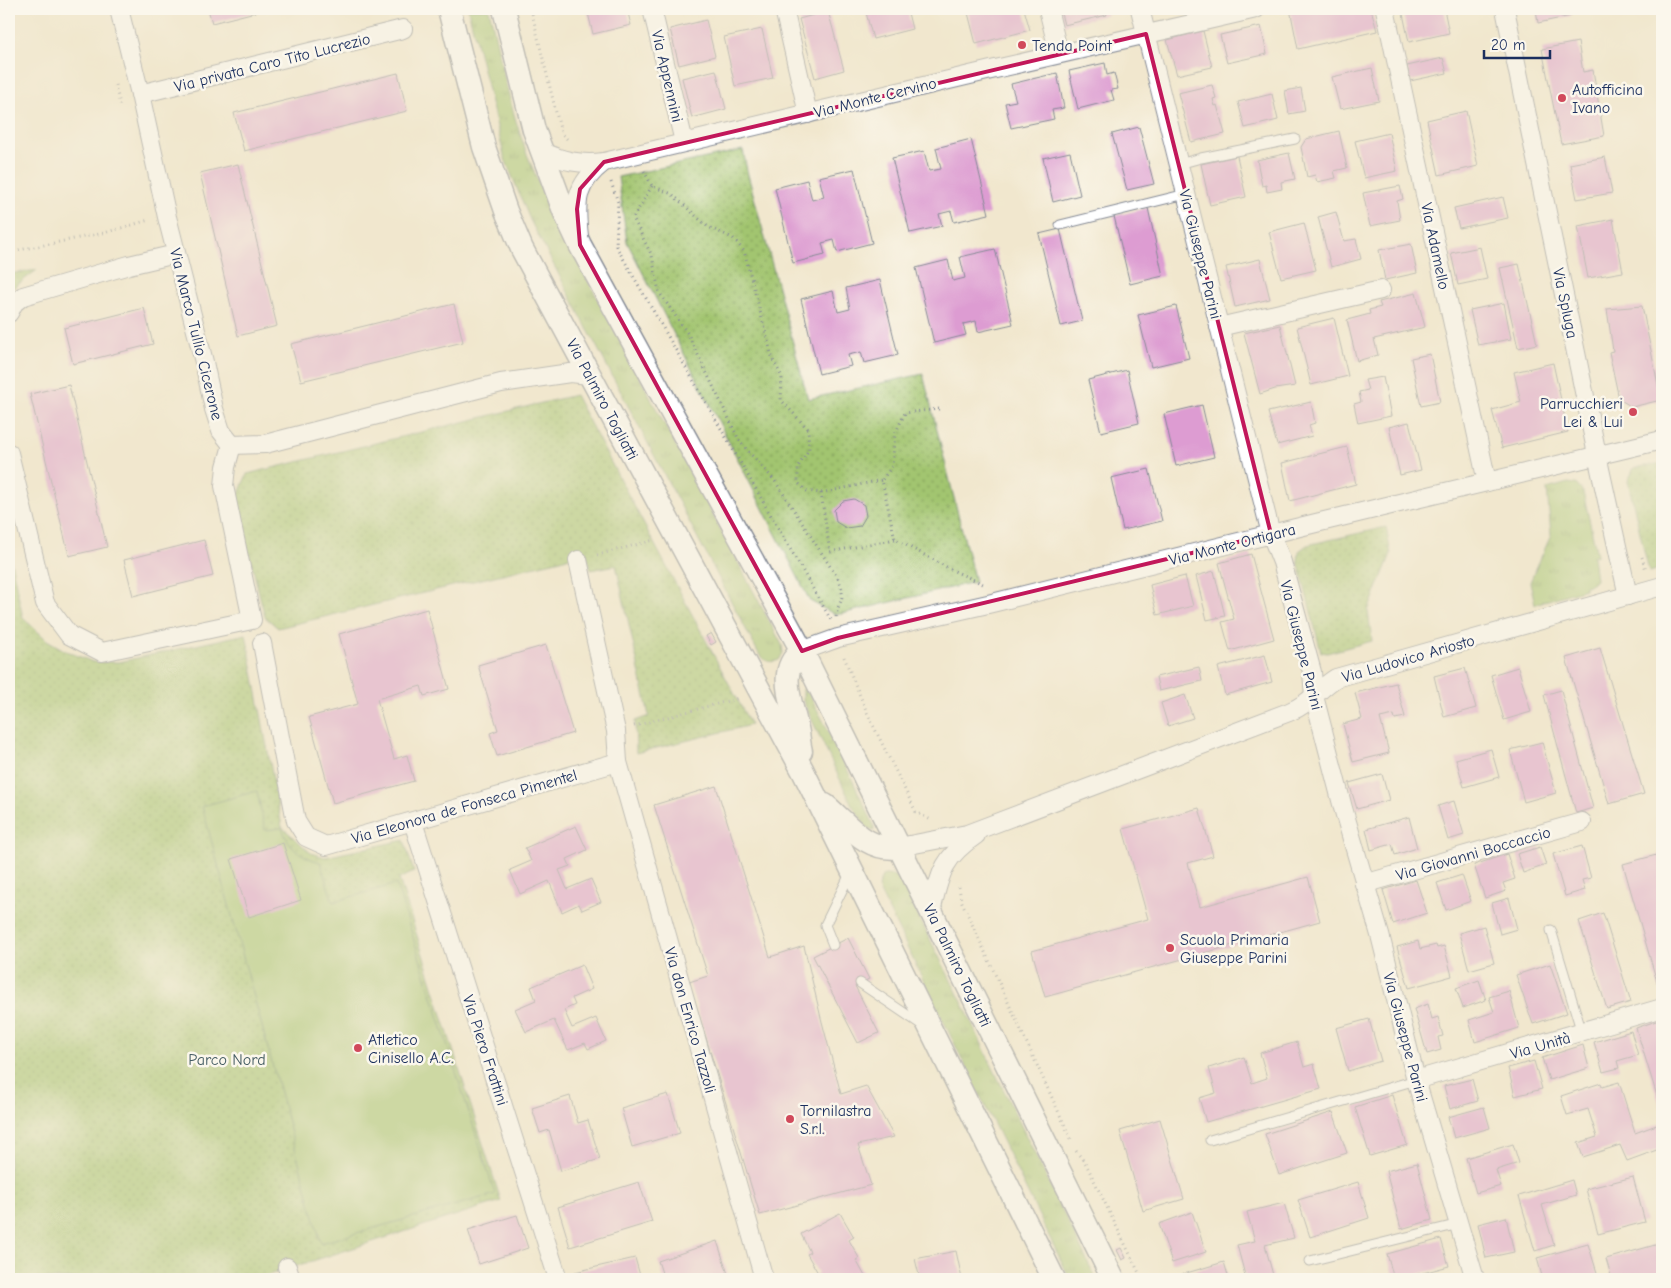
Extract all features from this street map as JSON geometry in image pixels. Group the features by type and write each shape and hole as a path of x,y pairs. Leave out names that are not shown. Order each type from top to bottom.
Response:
{"street":[{"name":"Via Marco Tullio Cicerone","path":"119,9 214,409 221,431 232,444"},
{"name":"Via Palmiro Togliatti","path":"450,9 478,125 494,179 522,249 762,691 817,798 1054,1279"},
{"name":"Via Palmiro Togliatti","path":"504,9 534,130 564,211 580,245 802,651 1113,1279"},
{"name":"Via Appennini","path":"652,9 684,142"},
{"path":"784,9 808,114"},
{"path":"1048,9 1059,54"},
{"name":"Via Giuseppe Parini","path":"1140,9 1271,534 1282,562 1312,672 1314,696 1343,808 1380,935 1416,1080 1476,1279"},
{"name":"Via Monte Cervino","path":"541,150 569,162 588,164 604,162 1256,9"},
{"name":"Via Adamello","path":"1385,9 1488,482"},
{"name":"Via Spluga","path":"1505,9 1597,457 1628,596"},
{"name":"Via privata Caro Tito Lucrezio","path":"140,94 403,29"},
{"path":"580,245 577,209 580,189 587,177 604,162"},
{"path":"9,313 14,303 23,296 129,265 176,254"},
{"path":"1219,327 1381,290"},
{"path":"9,453 45,603 69,635 102,652 252,620 224,486 226,467 232,444 264,444 521,379 570,373 590,375"},
{"name":"Via Monte Ortigara","path":"802,651 838,638 988,604 1662,440"},
{"path":"578,560 616,731 618,762"},
{"name":"Via Ludovico Ariosto","path":"899,847 955,838 1290,712 1305,705 1326,684 1347,674 1662,586"},
{"name":"Via Eleonora de Fonseca Pimentel","path":"262,643 296,821 306,837 326,846 618,762"},
{"name":"Via Palmiro Togliatti","path":"802,651 796,656 790,666 788,686 803,771"},
{"name":"Via don Enrico Tazzoli","path":"618,762 764,1279"},
{"path":"817,798 867,842 890,849 899,847"},
{"name":"Via Piero Frattini","path":"413,822 558,1279"},
{"name":"Via Ludovico Ariosto","path":"931,912 939,878 950,856 974,837 998,822"},
{"name":"Via Giovanni Boccaccio","path":"1364,884 1582,822"},
{"name":"Via Unità","path":"1416,1080 1582,1033 1662,1008"}],"lane":[{"path":"1179,164 1295,139"},
{"path":"1060,225 1186,194"},
{"path":"833,944 825,926 852,869"},
{"path":"1551,930 1582,1033"},
{"path":"860,983 932,1032"},
{"path":"1210,1140 1416,1080"},
{"path":"1310,1261 1459,1224"}],"path":[{"path":"531,9 561,133 573,144"},
{"path":"604,162 618,202 616,246 832,623"},
{"path":"642,166 652,186 672,194 708,227 733,238 744,251 773,360 782,377 781,400 808,429 810,449 798,467 798,483 807,491 821,492 882,480 892,466 895,434 905,413 939,409"},
{"path":"652,186 633,218 652,256 658,292 688,334 740,442 775,481 839,580 843,591 842,601 836,612 836,620"},
{"path":"9,252 104,233 167,216"},
{"path":"882,480 895,539"},
{"path":"821,492 830,552 895,539 952,570 984,584"},
{"path":"578,560 676,534"},
{"path":"842,653 868,715 916,812 936,823"},
{"path":"616,731 762,691"},
{"path":"959,885 961,900 1074,1146 1086,1164 1142,1279"}],"highlighted area":[{"path":"1146,34 1271,534 838,638 802,651 580,245 577,209 580,189 604,162"}],"green space":[{"path":"468,9 489,9 516,121 550,209 782,645 783,653 779,660 769,661 760,656 530,220 505,159"},
{"path":"743,150 808,399 923,374 975,582 841,614 834,614 810,601 627,242 618,177"},
{"path":"37,270 9,291 9,274"},
{"path":"575,395 751,725 636,753 635,721 649,716 616,565 591,570 586,551 561,560 278,628 265,617 236,501 247,474"},
{"path":"1662,463 1662,568 1649,572 1628,481 1634,468"},
{"path":"1568,483 1576,484 1583,492 1597,555 1593,556 1596,580 1592,584 1585,586 1585,589 1535,604 1530,582 1551,535 1547,489"},
{"path":"1386,527 1391,554 1368,611 1372,641 1327,653 1321,652 1298,561 1299,551 1307,545"},
{"name":"Parco Nord","path":"9,551 23,618 47,640 66,651 93,662 119,662 246,634 282,827 311,853 325,857 404,840 414,872 399,879 501,1201 256,1279 9,1279"},
{"path":"803,689 807,690 832,738 874,825 874,830 867,828 852,805 803,701"},
{"name":"Atletico Cinisello A.C.","path":"257,791 265,830 282,828 288,841 296,850 320,862 333,902 396,884 495,1194 321,1243 202,806"},
{"path":"882,876 896,876 901,882 964,1006 1096,1279 1070,1279 880,892 878,887"}],"building":[{"path":"208,9 267,9 212,23"},
{"path":"587,9 627,9 631,25 593,34"},
{"path":"865,9 907,9 912,29 873,39"},
{"path":"967,9 1024,9 1030,30 976,44"},
{"path":"1060,9 1105,9 1107,15 1064,25"},
{"path":"1290,9 1371,9 1377,31 1298,49"},
{"path":"1402,9 1444,9 1449,33 1409,42"},
{"path":"1536,9 1569,9 1571,16 1538,23"},
{"path":"828,11 844,70 815,78 799,19"},
{"path":"706,20 715,56 679,65 670,29"},
{"path":"1261,26 1267,54 1227,63 1220,35"},
{"path":"762,29 773,78 735,86 724,37"},
{"path":"1203,31 1212,67 1177,75 1167,40"},
{"path":"1578,42 1583,72 1593,70 1604,136 1561,144 1542,49"},
{"path":"1443,58 1447,73 1410,81 1407,66"},
{"path":"1105,63 1107,75 1114,73 1118,89 1111,90 1114,100 1078,109 1069,71"},
{"path":"1372,68 1379,101 1340,109 1332,77"},
{"path":"716,70 726,109 692,118 682,78"},
{"path":"398,73 407,111 244,151 234,113"},
{"path":"1057,73 1064,108 1052,110 1054,119 1011,128 1005,103 1016,101 1011,84"},
{"path":"1212,85 1216,98 1213,99 1215,106 1217,105 1225,134 1191,142 1178,93"},
{"path":"1301,88 1305,111 1289,114 1285,91"},
{"path":"1272,94 1278,120 1245,128 1238,102"},
{"path":"1466,111 1478,166 1439,175 1427,120"},
{"path":"1139,127 1154,184 1127,190 1112,134"},
{"path":"1339,131 1347,168 1334,171 1336,178 1317,182 1315,175 1307,177 1301,147 1306,139"},
{"path":"1389,133 1397,171 1364,178 1355,141"},
{"path":"971,139 989,214 954,222 951,211 939,214 942,226 910,233 892,158 924,151 929,171 941,169 936,148"},
{"path":"1070,152 1080,195 1053,202 1043,158"},
{"path":"1289,153 1295,179 1281,182 1282,189 1267,192 1266,185 1262,186 1257,160"},
{"path":"1237,156 1246,197 1210,205 1201,164"},
{"path":"1605,157 1612,193 1577,199 1570,164"},
{"path":"238,164 277,326 238,336 200,173"},
{"path":"854,169 872,243 837,252 834,240 822,243 825,255 793,263 775,188 807,180 812,200 824,197 819,177"},
{"path":"1400,186 1403,199 1397,201 1400,220 1370,226 1363,193"},
{"path":"1503,197 1508,218 1459,228 1454,208"},
{"path":"1148,208 1163,276 1130,284 1114,216"},
{"path":"1336,212 1344,241 1356,239 1361,259 1331,267 1318,217"},
{"path":"1613,219 1623,272 1588,278 1578,226"},
{"path":"1304,223 1316,270 1281,278 1269,232"},
{"path":"1060,229 1082,321 1061,326 1039,234"},
{"path":"1411,244 1417,273 1385,280 1379,250"},
{"path":"1480,247 1487,279 1458,285 1451,253"},
{"path":"995,249 1013,324 978,332 976,321 963,324 966,335 934,343 916,268 948,260 953,281 965,278 960,257"},
{"path":"1260,259 1270,299 1235,307 1226,267"},
{"path":"1519,264 1537,344 1518,348 1500,268"},
{"path":"880,280 898,355 864,363 861,352 848,355 851,366 819,374 801,299 833,291 838,312 850,309 846,288"},
{"path":"1416,293 1425,327 1374,339 1378,355 1357,361 1347,320 1370,314 1369,310 1381,307 1379,302"},
{"path":"1504,303 1511,339 1478,345 1470,310"},
{"path":"454,304 463,342 301,381 291,344"},
{"path":"1176,306 1189,358 1151,367 1138,315"},
{"path":"1642,306 1661,400 1632,407 1619,399 1609,352 1613,351 1607,309"},
{"path":"144,308 153,344 73,364 64,328"},
{"path":"1334,318 1348,376 1311,385 1297,327"},
{"path":"1280,325 1295,386 1275,389 1260,394 1244,333"},
{"path":"1430,354 1440,402 1421,406 1411,358"},
{"path":"1553,363 1568,432 1502,448 1492,410 1521,402 1514,372"},
{"path":"1127,370 1139,423 1101,432 1088,380"},
{"path":"1383,377 1391,416 1358,423 1354,404 1361,402 1359,392 1368,390 1365,380"},
{"path":"69,385 107,547 69,556 30,394"},
{"path":"1311,402 1315,423 1309,425 1312,436 1277,445 1268,412"},
{"path":"1202,405 1214,457 1176,466 1164,414"},
{"path":"1409,422 1421,470 1400,475 1389,427"},
{"path":"1347,447 1356,484 1290,501 1282,463"},
{"path":"1149,469 1162,521 1123,530 1111,478"},
{"path":"854,499 864,505 866,516 860,526 846,528 836,522 834,510 843,501"},
{"path":"204,540 213,576 133,596 124,560"},
{"path":"1251,554 1274,639 1230,651 1222,622 1234,619 1219,563"},
{"path":"1214,571 1225,616 1207,620 1196,576"},
{"path":"1185,576 1193,606 1157,615 1150,585"},
{"path":"427,609 449,689 424,696 421,686 377,699 394,759 407,755 414,781 333,803 309,717 358,704 339,634"},
{"path":"711,633 716,642 711,645 706,636"},
{"path":"546,645 573,733 497,756 490,733 498,730 478,665"},
{"path":"1600,648 1644,794 1609,804 1566,658"},
{"path":"1265,655 1272,682 1225,695 1218,667"},
{"path":"1199,667 1202,681 1159,691 1156,677"},
{"path":"1518,667 1531,712 1504,720 1491,675"},
{"path":"1465,668 1476,708 1444,717 1434,676"},
{"path":"1396,683 1405,717 1395,719 1394,715 1380,718 1389,753 1353,762 1343,724 1362,719 1355,693"},
{"path":"1561,690 1593,808 1576,813 1544,695"},
{"path":"1185,695 1193,718 1168,726 1161,703"},
{"path":"1542,742 1556,793 1524,802 1510,750"},
{"path":"1491,749 1499,777 1464,787 1456,759"},
{"path":"1382,774 1389,800 1357,809 1349,783"},
{"path":"716,786 770,957 804,946 841,1094 866,1086 894,1137 858,1145 871,1185 760,1215 689,982 708,976 654,805"},
{"path":"1454,801 1464,835 1448,840 1438,806"},
{"path":"1199,808 1213,856 1188,863 1200,907 1308,877 1320,921 1045,997 1032,951 1148,919 1123,829"},
{"path":"1409,817 1417,848 1395,855 1392,844 1371,850 1366,829"},
{"path":"576,826 587,850 567,859 570,866 559,870 567,889 591,879 601,902 582,910 579,904 562,912 549,881 520,894 510,870 531,861 525,848"},
{"path":"283,843 301,900 249,917 231,859"},
{"path":"1582,846 1591,878 1582,880 1585,890 1565,896 1553,854"},
{"path":"1540,847 1546,865 1523,873 1517,854"},
{"path":"1507,854 1515,879 1503,883 1506,891 1485,898 1474,865"},
{"path":"1660,854 1662,863 1662,988 1659,989 1623,864"},
{"path":"1462,875 1471,901 1446,910 1437,883"},
{"path":"1416,880 1427,913 1393,924 1383,890"},
{"path":"1509,898 1517,929 1500,934 1492,903"},
{"path":"1603,913 1631,1002 1607,1009 1579,921"},
{"path":"1484,926 1494,963 1469,970 1459,933"},
{"path":"848,938 869,979 855,986 879,1033 858,1043 813,956"},
{"path":"1418,941 1420,949 1436,945 1437,948 1444,946 1452,976 1409,988 1397,947"},
{"path":"1550,964 1567,1013 1533,1024 1516,975"},
{"path":"582,965 592,989 572,998 575,1005 564,1010 572,1028 596,1018 606,1041 588,1049 585,1043 568,1050 554,1020 526,1032 515,1009 536,1000 531,987"},
{"path":"1479,980 1486,1000 1463,1008 1456,988"},
{"path":"1509,991 1519,1028 1475,1042 1469,1020 1494,1012 1489,997"},
{"path":"1428,1004 1432,1019 1438,1017 1443,1036 1438,1037 1441,1050 1427,1054 1414,1009"},
{"path":"1369,1019 1381,1061 1348,1071 1336,1028"},
{"path":"1662,1019 1662,1112 1636,1028"},
{"path":"1631,1031 1638,1055 1617,1061 1619,1068 1603,1072 1594,1042"},
{"path":"1297,1042 1304,1067 1314,1064 1321,1089 1206,1122 1199,1098 1216,1093 1209,1068 1244,1057 1252,1083 1267,1078 1260,1053"},
{"path":"1583,1045 1589,1068 1549,1080 1542,1058"},
{"path":"1534,1061 1542,1089 1515,1096 1508,1068"},
{"path":"1472,1079 1478,1101 1450,1109 1444,1086"},
{"path":"1619,1082 1635,1133 1662,1123 1662,1148 1627,1161 1620,1145 1583,1157 1578,1143 1597,1137 1588,1109 1567,1115 1561,1096 1601,1083 1602,1087"},
{"path":"668,1094 680,1133 632,1147 621,1108"},
{"path":"1392,1095 1407,1145 1370,1156 1355,1107"},
{"path":"570,1096 578,1123 588,1120 600,1159 561,1171 549,1130 540,1133 532,1108"},
{"path":"1484,1107 1490,1128 1454,1138 1448,1117"},
{"path":"1333,1112 1347,1153 1279,1175 1265,1134"},
{"path":"1160,1119 1184,1199 1143,1211 1120,1131"},
{"path":"1513,1144 1519,1163 1496,1170 1501,1186 1476,1193 1466,1158"},
{"path":"1417,1163 1432,1220 1401,1229 1386,1171"},
{"path":"1633,1177 1645,1222 1598,1234 1586,1189"},
{"path":"1572,1180 1576,1195 1542,1205 1554,1245 1535,1251 1519,1196"},
{"path":"639,1182 652,1222 570,1247 558,1207"},
{"path":"1358,1182 1369,1218 1310,1237 1298,1200"},
{"path":"1284,1203 1294,1238 1265,1245 1274,1279 1246,1279 1237,1245 1255,1241 1247,1212"},
{"path":"1192,1212 1206,1252 1172,1263 1159,1224"},
{"path":"840,1213 854,1237 849,1240 859,1258 856,1260 866,1278 815,1279 813,1276 818,1273 807,1254 810,1252 801,1234"},
{"path":"517,1215 528,1248 479,1264 468,1230"},
{"path":"1506,1217 1514,1252 1486,1258 1478,1224"},
{"path":"1441,1239 1449,1266 1394,1279 1387,1254"},
{"path":"717,1241 729,1277 722,1279 664,1279 658,1261"},
{"path":"1662,1243 1662,1279 1612,1279 1606,1259"},
{"path":"1588,1244 1599,1279 1531,1279 1542,1276 1537,1258"},
{"path":"1121,1248 1126,1258 1122,1260 1117,1250"},
{"path":"956,1251 962,1279 920,1279 915,1259"},
{"path":"635,1258 641,1279 577,1279 575,1272"},
{"path":"1224,1262 1229,1279 1174,1279 1173,1277"}],"place":[{"name":"Tenda Point","path":"1022,45"},
{"name":"Autofficina Ivano","path":"1562,98"},
{"name":"Parrucchieri Lei & Lui","path":"1633,412"},
{"name":"Scuola Primaria Giuseppe Parini","path":"1170,948"},
{"name":"Atletico Cinisello A.C.","path":"358,1048"},
{"name":"Tornilastra S.r.l.","path":"790,1119"}]}
